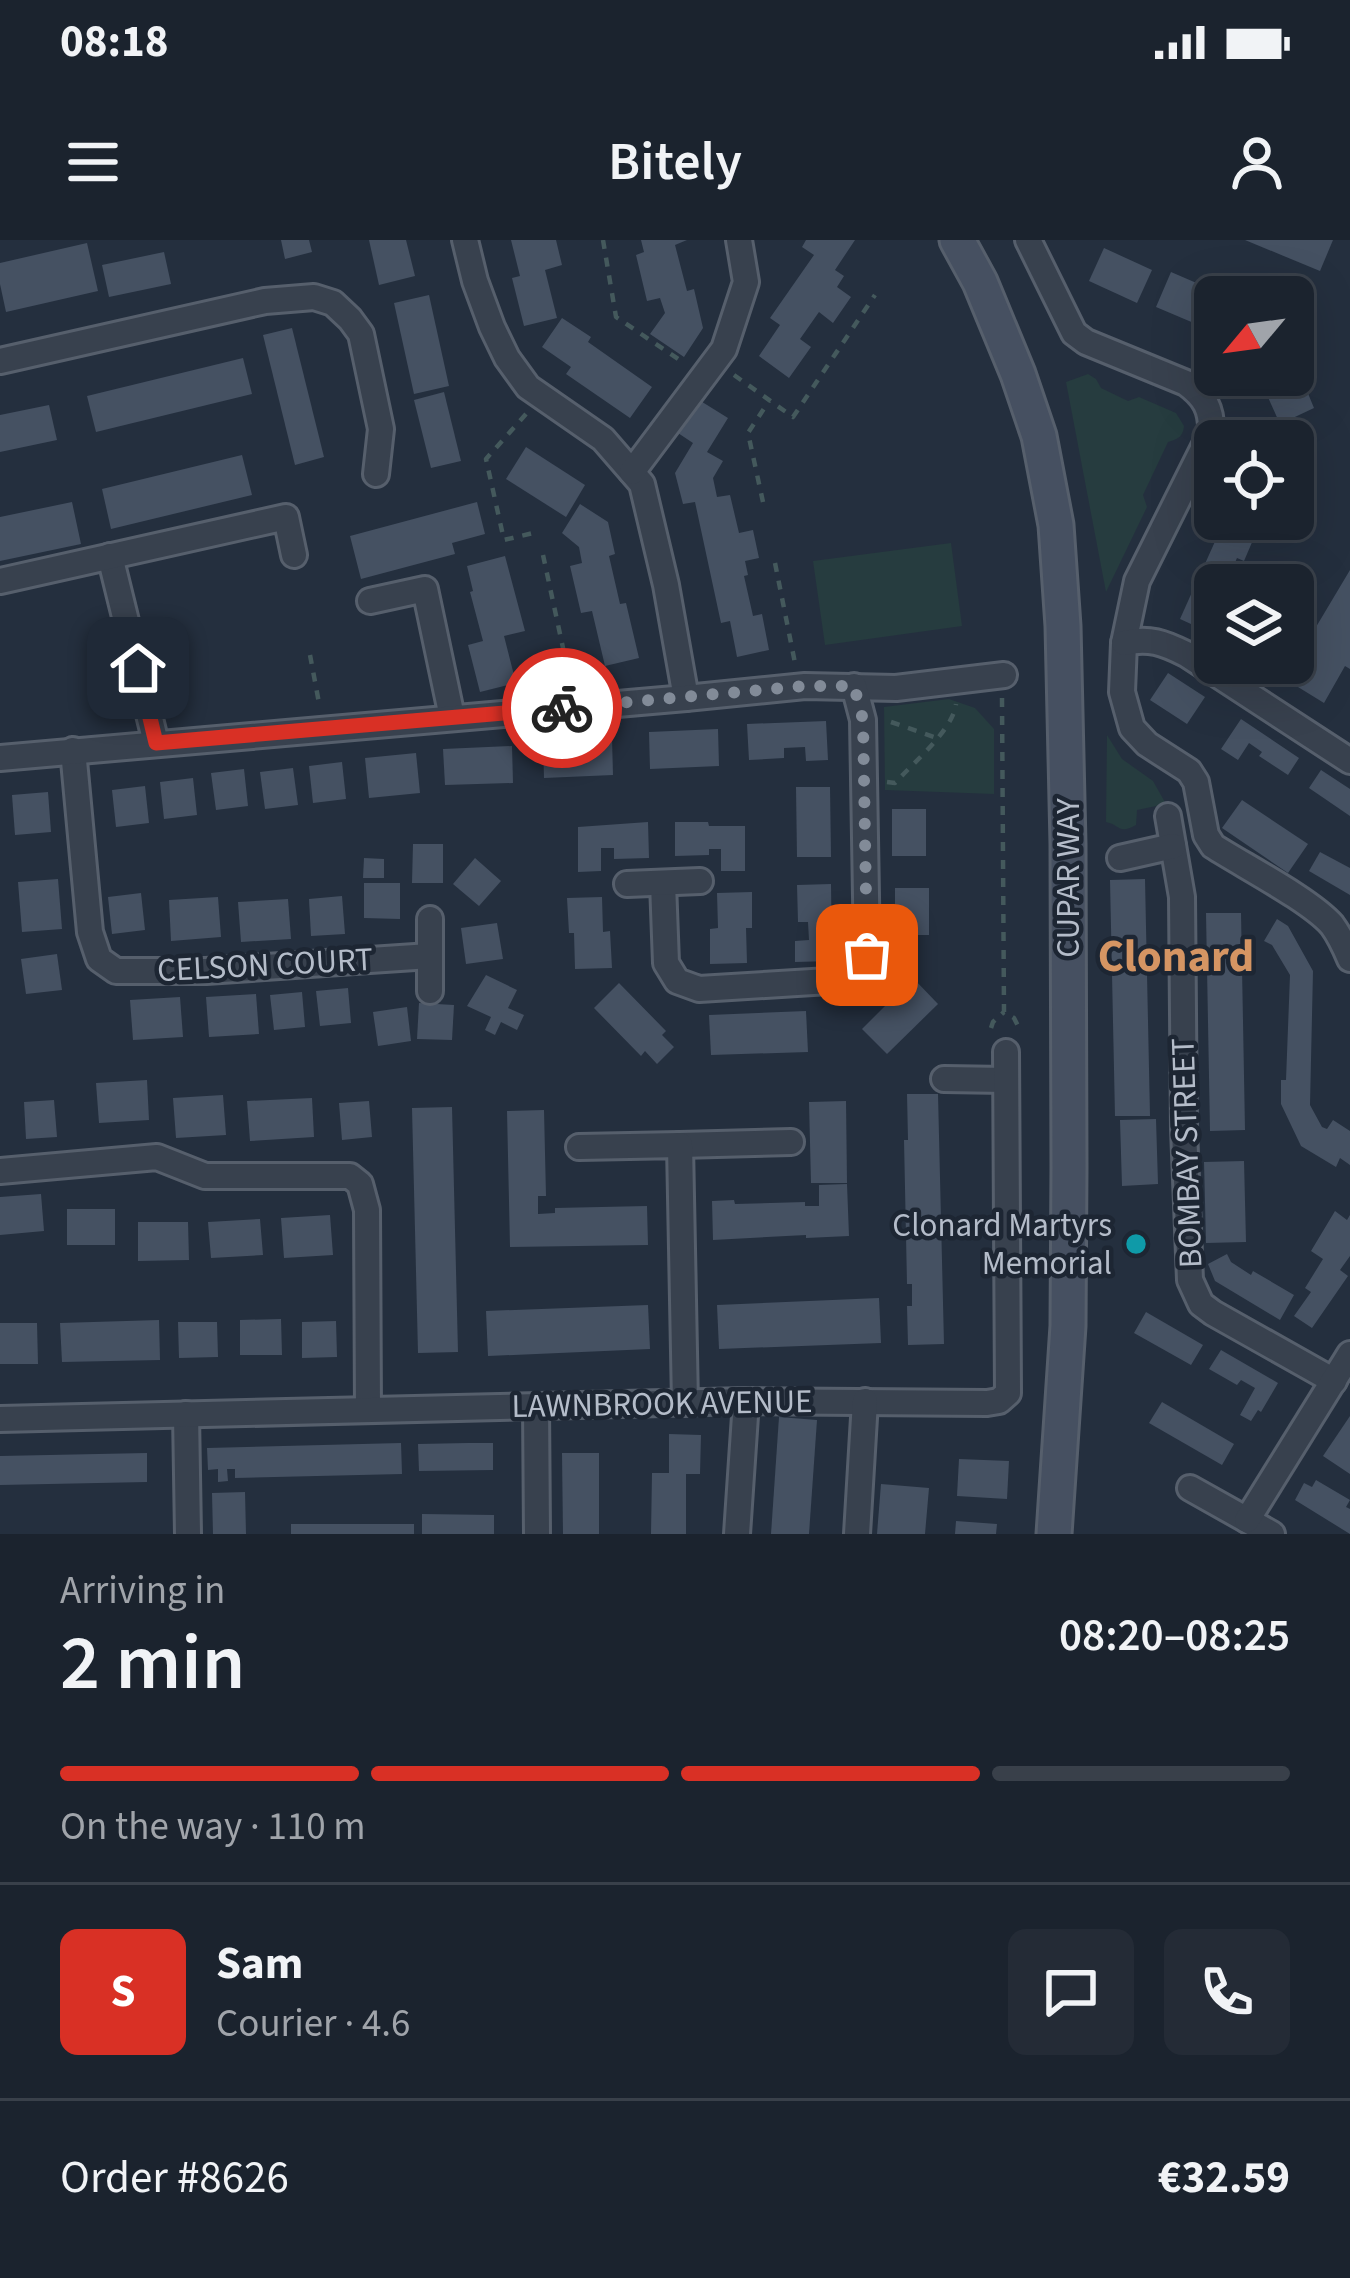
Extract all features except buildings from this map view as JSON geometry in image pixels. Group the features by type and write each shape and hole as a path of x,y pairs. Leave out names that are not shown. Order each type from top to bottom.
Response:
{"street":[{"path":"465,240 492,327 528,387 603,439 642,484 686,698"},
{"path":"632,472 724,349 746,282 739,240"},
{"name":"CUPAR WAY","path":"957,240 995,314 1039,436 1056,525 1064,626 1069,1190 1067,1326 1054,1534"},
{"path":"1028,240 1074,333 1186,383 1208,406 1210,434 1137,581 1124,643 1122,692 1132,728 1147,745 1190,771 1200,794 1206,835 1214,846 1330,922 1350,959"},
{"path":"0,361 265,301 314,297 333,303 361,334 381,428 376,475"},
{"path":"0,581 286,517 294,555"},
{"path":"110,556 156,743"},
{"path":"370,601 425,590 452,717"},
{"path":"1124,643 1160,642 1186,654 1350,761"},
{"path":"0,758 800,686 896,688 1004,675"},
{"path":"663,883 666,963 677,981 699,989 845,980 859,972 867,955 863,720 854,686"},
{"name":"CELSON COURT","path":"73,750 91,932 99,959 116,970 206,971 430,956"},
{"name":"BOMBAY STREET","path":"1168,816 1182,897 1190,1280 1201,1304 1334,1381"},
{"path":"1120,858 1173,846"},
{"path":"627,884 700,881"},
{"path":"430,919 430,991"},
{"name":"LAWNBROOK AVENUE","path":"0,1419 685,1402 999,1401 1008,1393 1006,1052"},
{"path":"944,1079 1006,1080"},
{"path":"579,1147 791,1142"},
{"path":"680,1145 685,1402"},
{"path":"0,1171 157,1157 205,1176 350,1176 360,1184 367,1210 368,1411"},
{"path":"1247,1520 1350,1354"},
{"path":"737,1534 746,1401"},
{"path":"857,1534 866,1401"},
{"path":"536,1406 537,1534"},
{"path":"187,1414 188,1534"},
{"path":"1190,1488 1271,1534"}],"path":[{"path":"603,240 616,316 793,417 875,295"},
{"path":"532,533 504,539 486,459 542,397"},
{"path":"763,502 748,433 769,401"},
{"path":"543,555 576,707"},
{"path":"776,563 800,686"},
{"path":"310,656 324,728"},
{"path":"1004,675 1004,1012 1014,1018 1022,1033 1006,1052"},
{"path":"864,782 895,783 937,738 955,713 957,681"},
{"path":"863,720 888,721 937,738"}],"green space":[{"path":"1088,374 1101,388 1128,401 1139,397 1176,413 1184,426 1179,437 1168,442 1143,495 1147,507 1106,592 1066,382"},
{"path":"951,543 962,626 825,645 813,561"},
{"path":"949,699 975,708 994,729 994,794 885,790 884,707"},
{"path":"1107,735 1122,759 1153,781 1166,804 1137,810 1136,825 1126,829 1106,822"}],"way so far":[{"path":"562,708 805,686 854,686 863,720 867,955"}],"place":[{"name":"Clonard Martyrs Memorial","path":"1136,1244"}],"district":[{"name":"Clonard","path":"1176,957"}],"route":[{"path":"138,668 156,743 562,708"}]}
